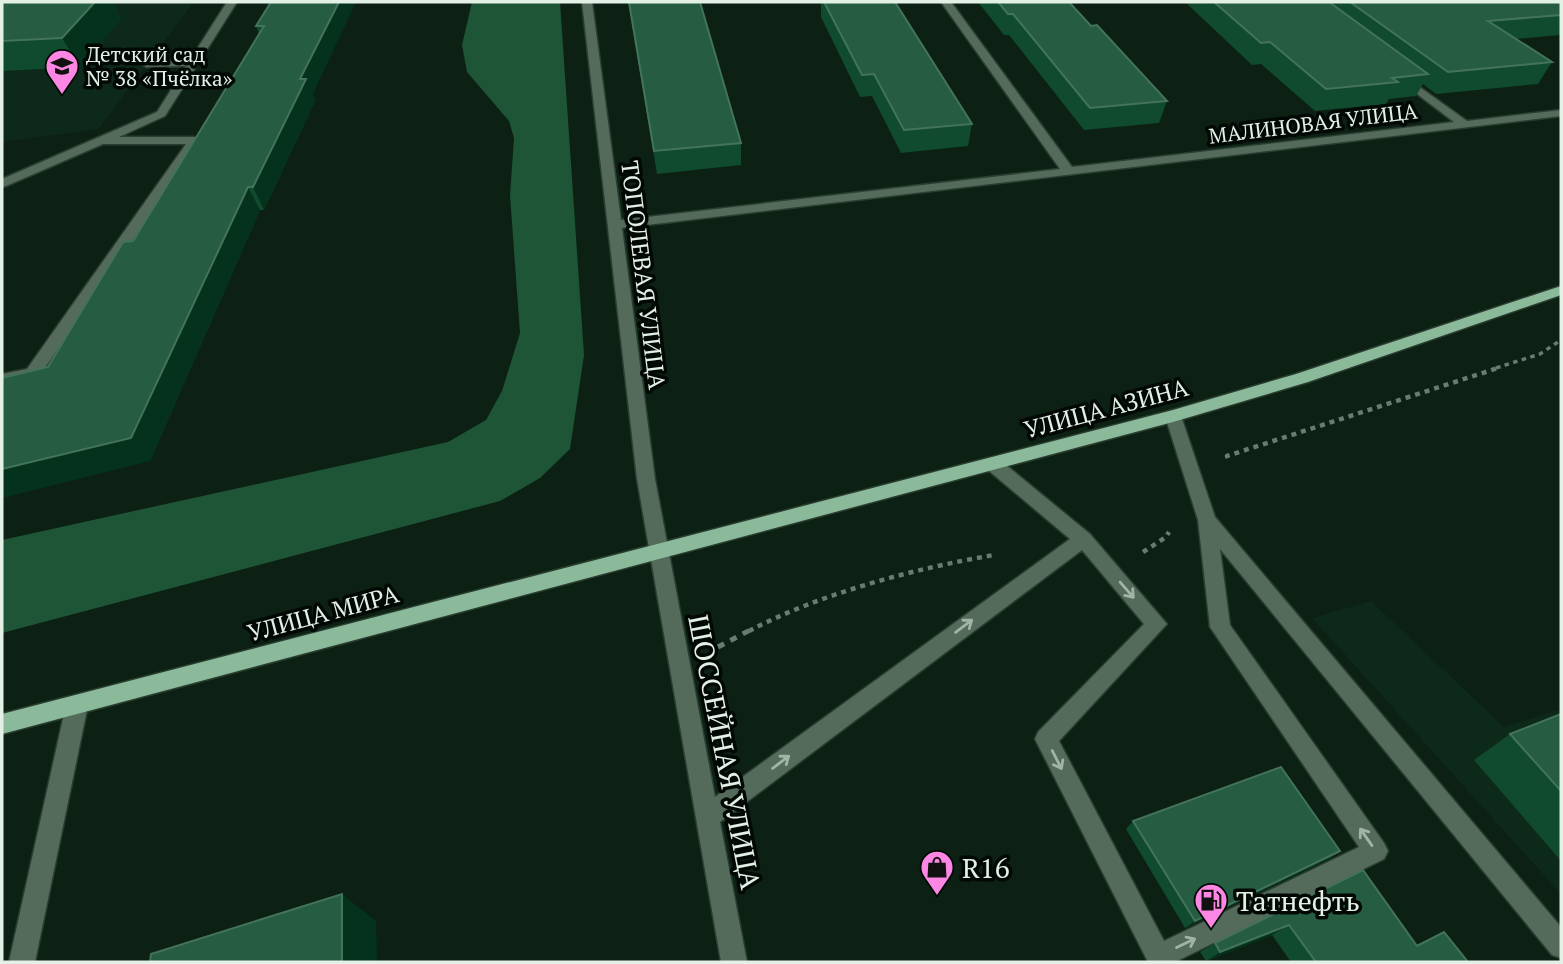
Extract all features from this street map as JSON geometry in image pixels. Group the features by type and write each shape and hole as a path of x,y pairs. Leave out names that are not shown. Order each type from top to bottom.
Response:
{"main road":[{"name":"УЛИЦА АЗИНА","path":"657,553 994,465 1303,378 1561,290"},
{"name":"УЛИЦА МИРА","path":"2,724 657,553"}],"street":[{"path":"2,183 160,114 232,2"},
{"name":"ТОПОЛЕВАЯ УЛИЦА","path":"587,2 657,553"},
{"path":"946,2 1068,171"},
{"path":"146,64 193,63"},
{"path":"1389,67 1464,124"},
{"name":"МАЛИНОВАЯ УЛИЦА","path":"614,225 1561,113"},
{"path":"2,379 32,374 194,142 99,140"},
{"path":"994,465 1083,539 1157,624 1046,738 1160,957 1376,851 1220,627 1208,520 1173,415"},
{"path":"1208,520 1561,946"},
{"path":"707,817 1083,539"},
{"name":"ШОССЕЙНАЯ УЛИЦА","path":"657,553 734,962"},
{"path":"22,962 77,705"}],"path":[{"path":"1227,456 1540,354 1561,340"}],"shaded area":[{"name":"Детский сад № 38 «Пчёлка»","path":"2,2 194,2 98,129 2,142"},
{"path":"1371,601 1504,727 1561,709 1561,894 1312,618"}],"green space":[{"path":"472,2 560,2 584,355 570,449 540,478 500,501 2,633 2,540 448,442 486,420 502,391 520,333 510,195 514,138 509,121 467,72 462,45"}],"building":[{"path":"2,2 95,2 62,38 2,41"},
{"path":"271,2 339,2 300,79 306,79 253,187 248,187 131,438 2,469 2,378 48,367 123,242 133,241 264,26 256,26"},
{"path":"629,2 700,2 741,143 654,151"},
{"path":"824,2 895,2 972,124 904,130 874,74 862,75"},
{"path":"998,2 1069,2 1091,26 1097,25 1167,101 1090,108 1013,14 1008,14"},
{"path":"1214,2 1329,2 1428,74 1392,78 1398,82 1326,89 1270,42 1261,43"},
{"path":"1350,2 1561,2 1561,15 1488,21 1552,62 1448,72"},
{"path":"1561,714 1561,791 1510,734"},
{"path":"1281,767 1340,851 1195,921 1133,821"},
{"path":"1363,870 1417,946 1444,932 1468,962 1316,962 1289,925 1220,952 1215,943"},
{"path":"342,894 342,962 150,962 151,954"}],"place":[{"name":"Детский сад № 38 «Пчёлка»","path":"62,96"},
{"name":"R16","path":"937,897"},
{"name":"Татнефть","path":"1211,930"}]}
